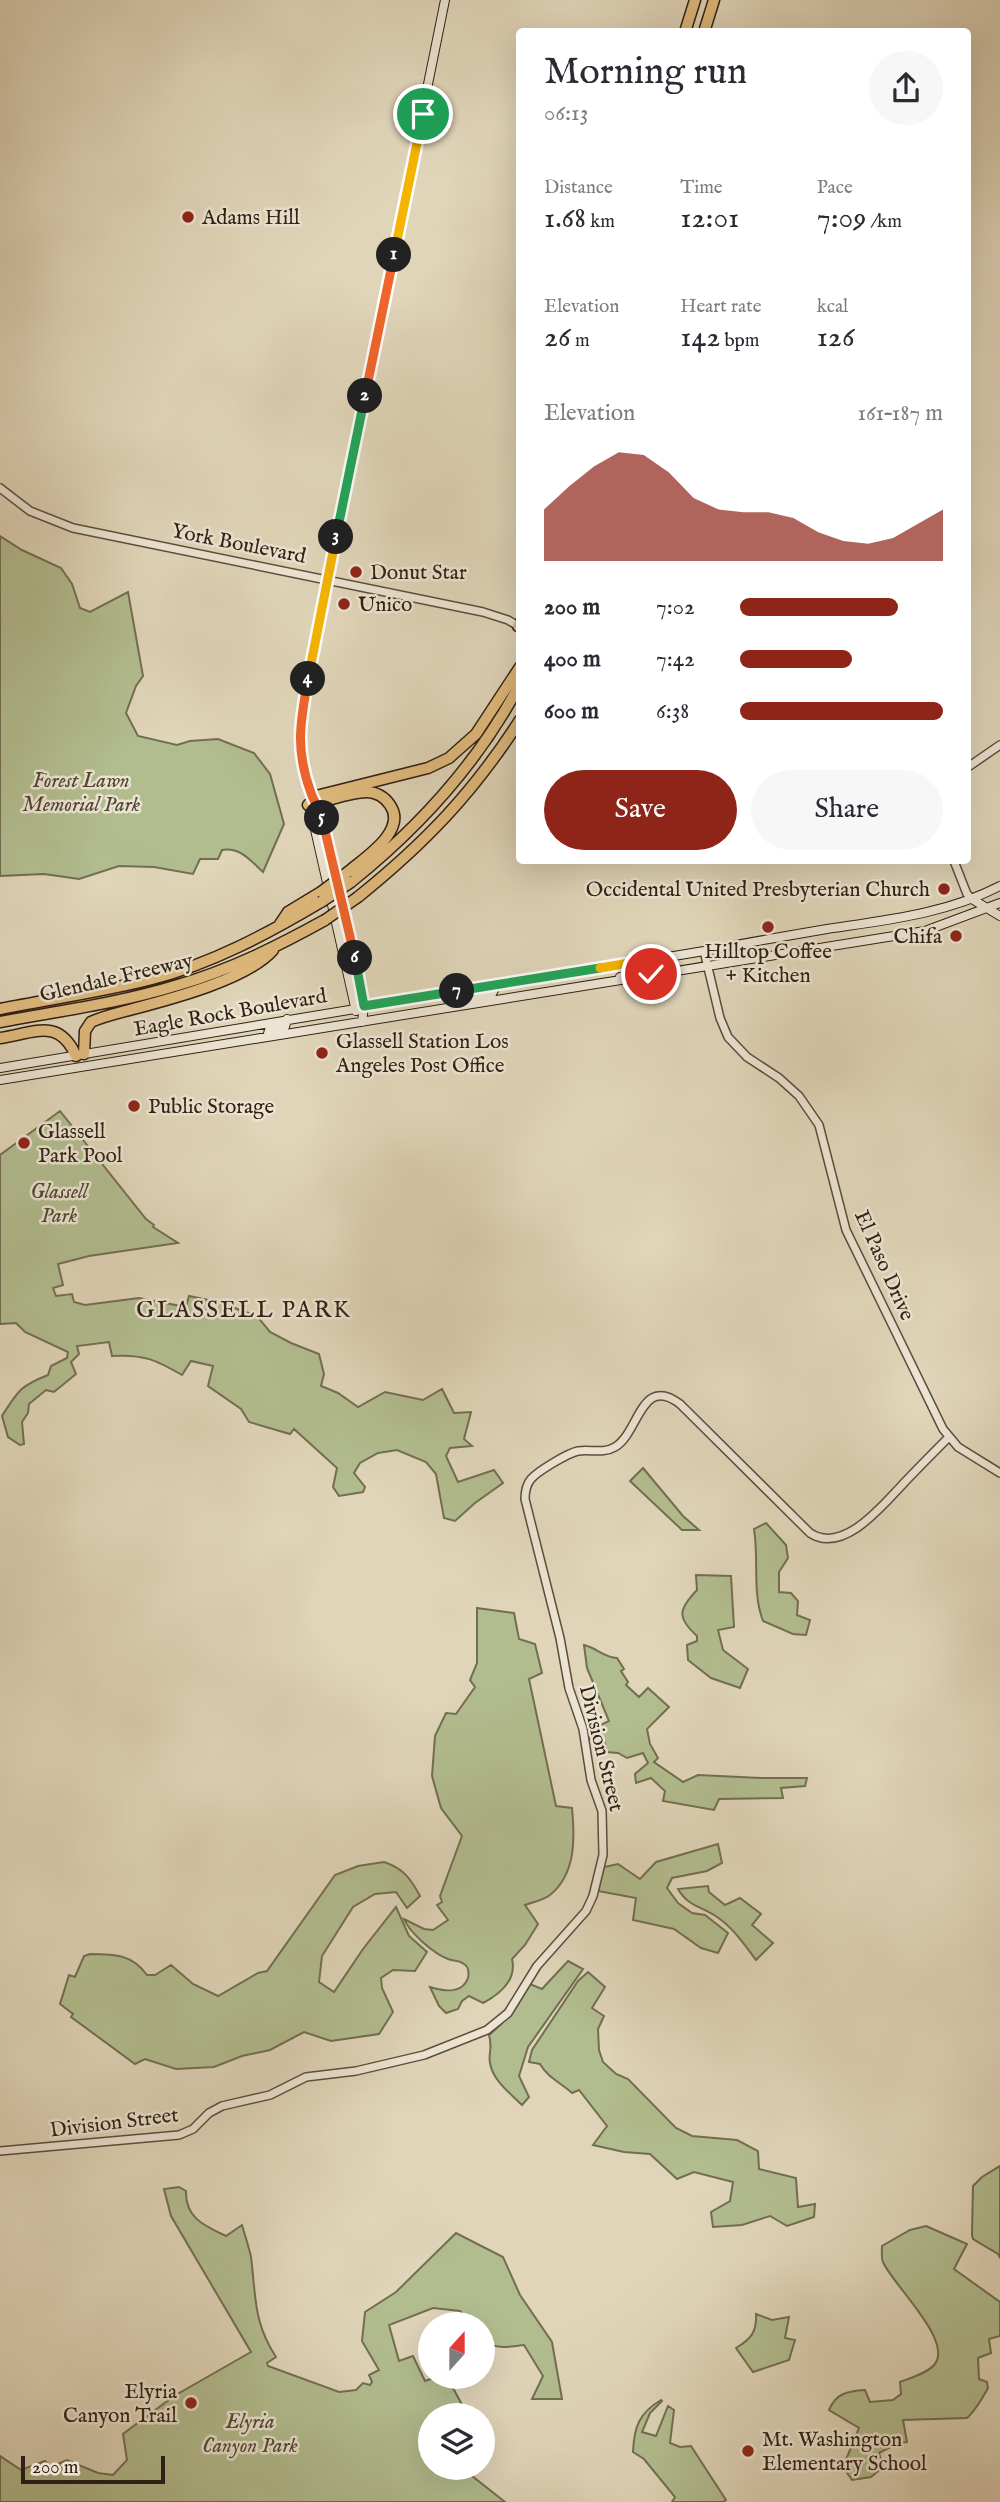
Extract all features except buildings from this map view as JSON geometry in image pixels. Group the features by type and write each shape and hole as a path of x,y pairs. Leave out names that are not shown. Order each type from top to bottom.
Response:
{"highway":[{"path":"686,28 695,0"},
{"path":"705,28 714,0"},
{"path":"318,804 428,768 449,758 476,734 516,673"},
{"path":"349,877 407,835 445,795 486,741 516,691"},
{"name":"Glendale Freeway","path":"0,1022 167,988 274,948 325,920 402,862 433,832 474,787 516,726"},
{"path":"318,804 370,792 385,799 393,810 394,822 388,836 349,877"},
{"name":"Glendale Freeway","path":"0,1009 153,979 193,965 278,927 288,912 321,897 349,877"},
{"path":"80,1055 85,1031 91,1022 180,995 234,975 263,961 274,948"},
{"path":"0,1038 41,1031 58,1032 67,1037 80,1055"}],"main road":[{"path":"362,1022 364,1006 346,914 318,804 302,761 299,736 328,579 445,0"},
{"path":"318,804 354,1008 362,1022"},
{"name":"Eagle Rock Boulevard","path":"0,1068 920,915 972,900 1000,886"},
{"path":"972,900 1000,916"},
{"name":"Eagle Rock Boulevard","path":"0,1080 925,931 1000,903"},
{"path":"589,986 634,972 641,961 648,971 661,975"},
{"path":"459,1007 463,1002 492,993 497,984"},
{"path":"267,1037 269,1030 285,1027 287,1019"}],"street":[{"name":"York Boulevard","path":"0,488 30,511 58,524 495,615 516,625"},
{"path":"971,765 1000,745"},
{"path":"955,864 972,900"},
{"name":"El Paso Drive","path":"704,951 720,1018 728,1037 741,1051 799,1096 819,1125 846,1230 948,1437 967,1454 1000,1473"},
{"name":"Division Street","path":"0,2151 179,2135 193,2129 209,2113 222,2105 270,2095 306,2077 356,2071 424,2055 487,2030 508,2013 537,1966 586,1911 593,1896 604,1847 601,1804 591,1780 583,1729 569,1688 560,1638 525,1499 528,1484 536,1475 573,1453 599,1452 617,1446 631,1431 643,1405 657,1397 667,1397 680,1404 810,1533 827,1539 849,1532 868,1520 948,1437"}],"green space":[{"name":"Forest Lawn Memorial Park","path":"0,536 22,550 61,568 72,584 80,608 90,612 128,592 143,676 136,686 126,713 138,736 177,745 218,739 254,753 270,774 284,824 263,872 244,855 234,850 222,850 218,859 200,859 193,874 154,867 119,866 79,879 44,874 0,876"},
{"name":"Glassell Park","path":"60,1111 153,1227 178,1243 89,1256 58,1264 63,1285 53,1288 56,1296 72,1294 74,1302 85,1305 139,1298 186,1307 189,1296 218,1302 257,1316 270,1332 319,1354 324,1374 321,1386 338,1393 358,1407 385,1392 423,1400 442,1389 454,1413 471,1412 464,1439 472,1446 450,1448 446,1456 458,1482 494,1470 503,1483 455,1521 444,1518 436,1474 426,1462 397,1450 378,1453 360,1463 354,1473 365,1487 363,1492 339,1496 333,1487 337,1468 294,1429 290,1434 249,1422 241,1409 208,1386 213,1366 191,1361 182,1375 149,1359 112,1356 109,1342 77,1346 79,1354 71,1362 76,1374 54,1392 46,1390 29,1404 28,1413 22,1422 24,1444 20,1445 8,1437 2,1416 12,1401 25,1386 48,1375 51,1366 67,1358 68,1352 25,1332 16,1323 0,1324 0,1155"},
{"path":"643,1468 683,1516 699,1530 682,1530 630,1481"},
{"path":"766,1523 786,1545 788,1558 779,1572 779,1592 791,1593 798,1601 797,1615 810,1620 806,1635 793,1634 763,1621 758,1599 754,1529"},
{"path":"696,1575 731,1576 734,1627 718,1630 723,1650 748,1669 740,1688 711,1678 688,1660 687,1645 697,1641 697,1636 686,1623 682,1613 686,1603 697,1590"},
{"path":"477,1608 514,1613 519,1639 535,1644 542,1673 529,1679 556,1806 572,1808 573,1843 569,1866 559,1886 548,1897 525,1905 538,1924 512,1959 510,1980 483,2003 469,1996 462,2001 458,2009 446,2013 439,2006 430,1987 446,1990 461,1987 468,1978 468,1968 429,1948 404,1919 424,1929 433,1930 448,1920 437,1905 442,1902 440,1896 462,1836 441,1808 432,1776 435,1736 446,1713 456,1714 475,1687 470,1680 477,1663"},
{"path":"584,1645 617,1658 624,1669 621,1671 628,1682 626,1685 639,1697 648,1688 669,1707 647,1729 650,1744 658,1758 654,1762 683,1782 698,1775 807,1778 805,1786 781,1788 783,1798 719,1799 714,1810 663,1801 665,1791 651,1778 636,1783 635,1774 648,1763 643,1753 627,1758 618,1753 607,1752 603,1737 589,1740 588,1731 609,1721 587,1668"},
{"path":"718,1844 722,1863 707,1871 672,1878 667,1888 678,1903 692,1913 705,1915 728,1933 718,1953 701,1948 674,1929 633,1920 636,1898 598,1891 604,1867 618,1864 640,1879 656,1862"},
{"path":"384,1862 406,1875 420,1896 407,1908 396,1892 375,1894 353,1907 322,1956 319,1982 334,1992 396,1907 409,1936 427,1952 415,1971 393,1970 381,1978 382,1988 393,2012 379,2034 331,2041 304,2032 270,2050 242,2056 214,2067 176,2069 145,2059 135,2064 71,2017 73,2014 60,2004 69,1975 75,1977 84,1956 90,1954 115,1955 129,1959 147,1975 155,1975 171,1965 193,1984 218,1996 258,1973 267,1971 335,1875 358,1866"},
{"path":"708,1886 709,1892 725,1905 740,1898 761,1914 752,1925 773,1943 756,1960 726,1924 689,1902 678,1889"},
{"path":"568,1961 583,1969 528,2047 519,2076 529,2097 522,2105 503,2086 492,2069 489,2035 502,2024 530,1984 542,1989"},
{"path":"588,1972 605,1987 592,2008 604,2016 598,2029 599,2050 603,2062 616,2074 628,2079 676,2128 692,2136 737,2140 758,2151 759,2169 796,2178 798,2207 815,2204 814,2217 787,2226 770,2216 742,2225 713,2227 711,2212 730,2201 733,2182 694,2172 677,2179 650,2154 593,2145 607,2126 579,2090 572,2093 550,2076 540,2064 529,2062 532,2050 578,1981"},
{"path":"1000,2166 1000,2258 998,2254 973,2239 972,2235 973,2186"},
{"name":"Elyria Canyon Park","path":"179,2187 186,2191 189,2208 198,2220 226,2236 242,2225 251,2257 259,2320 276,2357 267,2363 268,2366 339,2392 356,2390 363,2383 370,2385 372,2382 369,2375 379,2370 362,2341 365,2312 396,2292 456,2233 503,2257 520,2295 552,2342 562,2399 532,2399 543,2376 524,2345 495,2346 495,2312 461,2312 433,2308 389,2325 399,2361 413,2356 418,2366 418,2389 454,2389 461,2403 418,2403 418,2480 477,2480 505,2502 0,2502 0,2456 21,2470 45,2461 51,2467 67,2460 98,2473 113,2475 127,2460 123,2434 174,2396 251,2352 171,2216 164,2189"},
{"path":"926,2226 967,2244 954,2269 1000,2302 1000,2336 989,2339 991,2353 978,2358 979,2379 987,2382 988,2388 967,2418 903,2420 907,2442 896,2444 879,2453 883,2467 871,2477 852,2480 843,2467 859,2428 829,2410 832,2404 843,2394 865,2390 870,2402 893,2400 901,2394 900,2382 931,2368 938,2355 936,2342 929,2328 889,2272 882,2256 882,2246 910,2230"},
{"path":"756,2314 772,2320 789,2317 785,2338 795,2340 789,2360 753,2372 736,2348 752,2334"},
{"path":"661,2400 650,2413 642,2432 656,2436 668,2406 674,2410 670,2443 680,2447 691,2446 726,2500 723,2502 672,2502 675,2497 644,2459 633,2452 639,2421 647,2410"}],"place":[{"name":"Adams Hill","path":"188,217"},
{"name":"Donut Star","path":"356,572"},
{"name":"Unico","path":"344,604"},
{"name":"Occidental United Presbyterian Church","path":"944,889"},
{"name":"Hilltop Coffee + Kitchen","path":"768,927"},
{"name":"Chifa","path":"956,936"},
{"name":"Glassell Station Los Angeles Post Office","path":"322,1053"},
{"name":"Public Storage","path":"134,1106"},
{"name":"Glassell Park Pool","path":"24,1143"},
{"name":"Elyria Canyon Trail","path":"191,2403"},
{"name":"Mt. Washington Elementary School","path":"748,2451"}],"district":[{"name":"GLASSELL PARK","path":"244,1309"}],"route":[{"path":"423,114 329,571 299,736 299,748 312,797 318,804 329,841 364,1006 641,961 642,966 651,974"}]}
